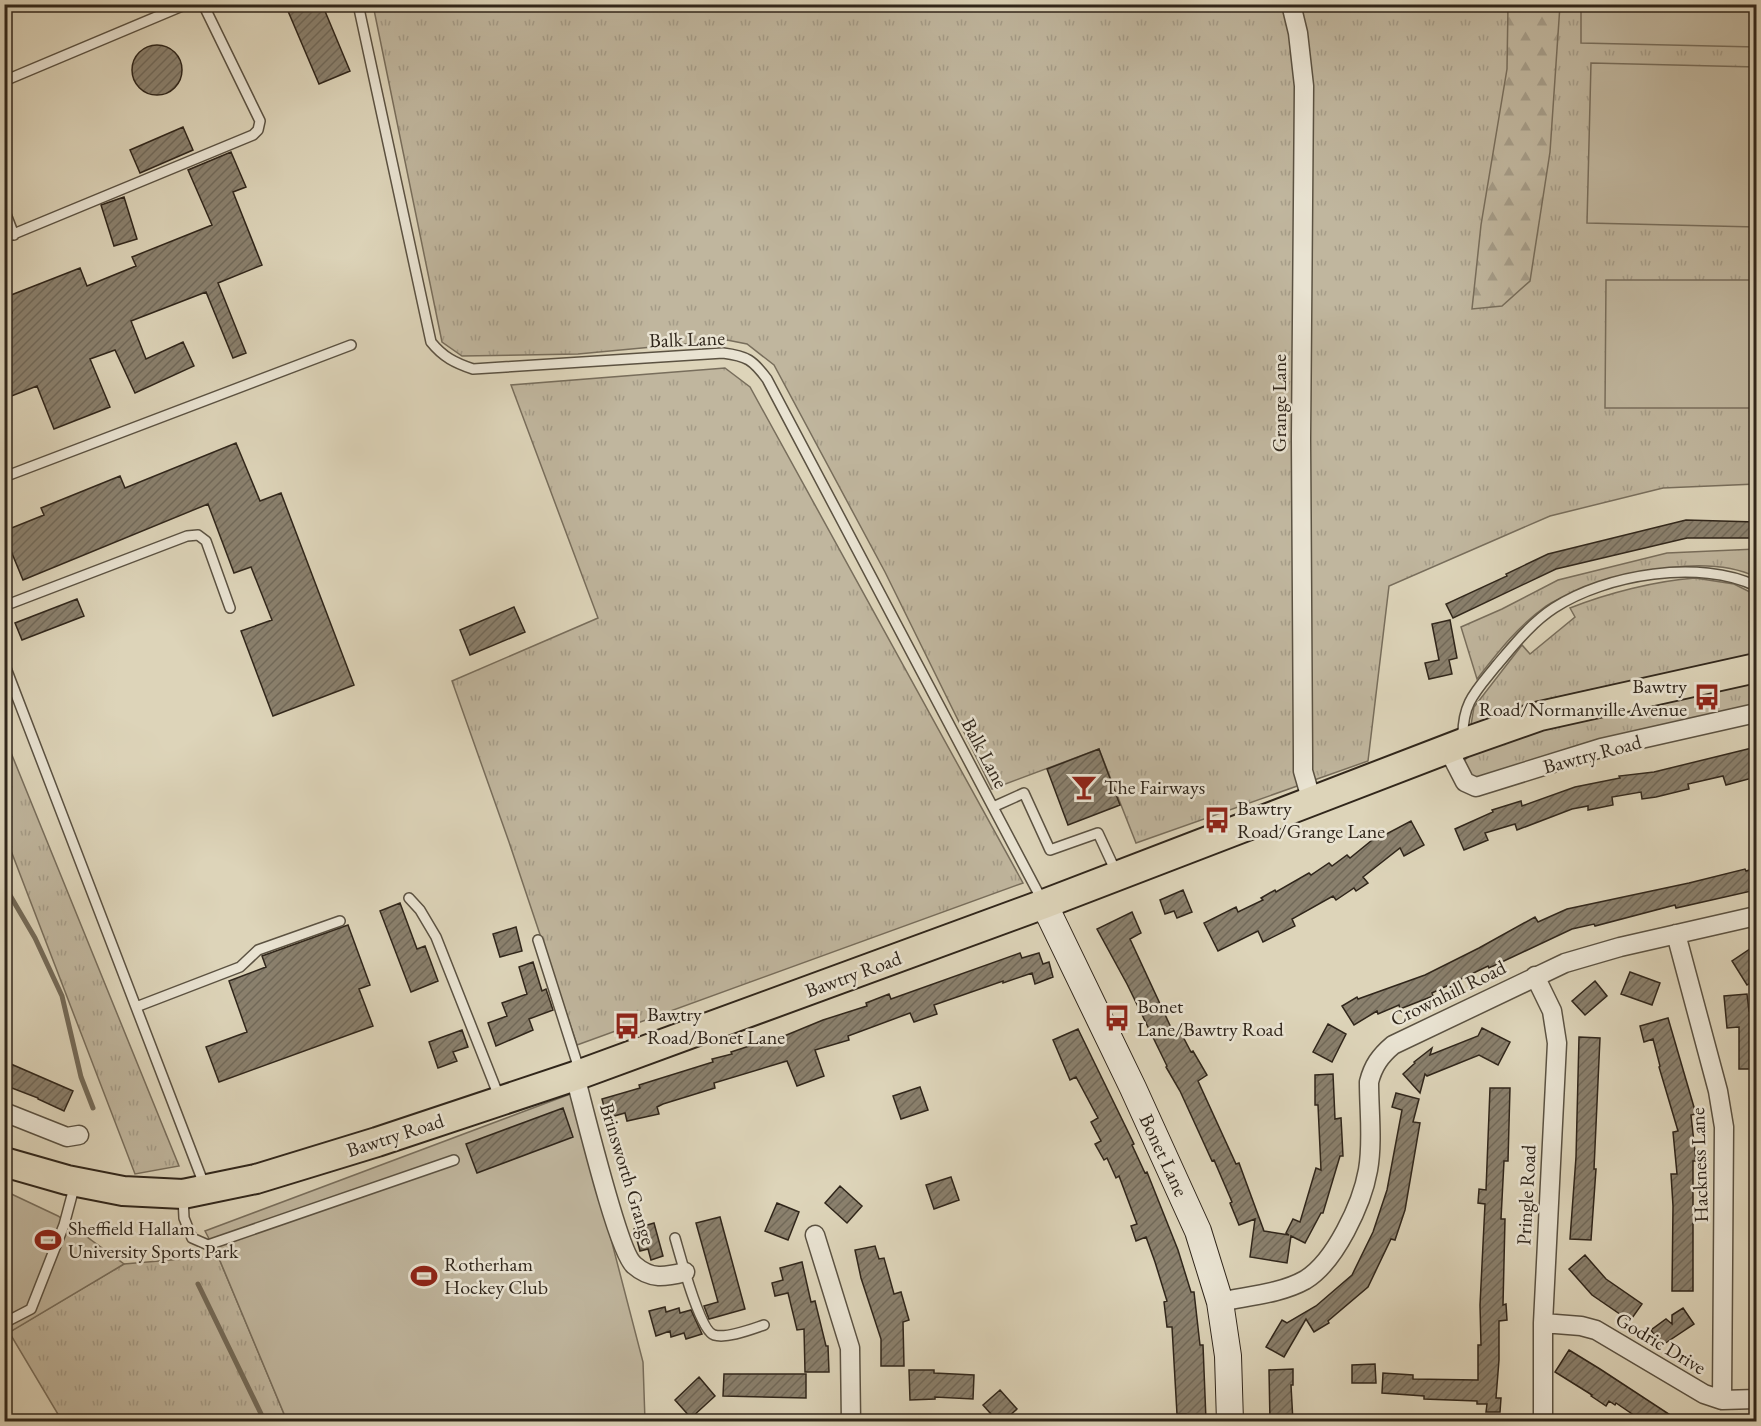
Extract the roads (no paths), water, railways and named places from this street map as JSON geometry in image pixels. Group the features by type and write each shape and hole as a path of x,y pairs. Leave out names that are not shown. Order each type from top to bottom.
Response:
{"main road":[{"name":"Bawtry Road","path":"4,1162 76,1182 123,1191 195,1192 267,1176 578,1075 1044,904 1540,716 1756,668"},
{"name":"Bonet Lane","path":"1044,904 1198,1231 1220,1302 1228,1356 1230,1422"}],"street":[{"name":"Grange Lane","path":"1291,4 1298,33 1304,86 1301,440 1303,771 1312,802"},
{"name":"Bawtry Road","path":"1456,746 1466,782 1476,787 1601,748 1756,713"},
{"name":"Crownhill Road","path":"1220,1302 1281,1289 1304,1281 1320,1269 1334,1251 1364,1189 1370,1150 1369,1082 1372,1069 1381,1055 1393,1044 1535,976 1582,958 1756,916"},
{"name":"Hackness Lane","path":"1676,934 1718,1091 1724,1127 1722,1400"},
{"name":"Pringle Road","path":"1535,976 1552,1011 1557,1043 1543,1323 1544,1422"},
{"name":"Brinsworth Grange","path":"578,1075 606,1190 624,1248 632,1264 646,1273 661,1278 685,1272"},
{"path":"4,1112 67,1137 79,1135"},
{"path":"815,1235 850,1348 851,1422"},
{"name":"Godric Drive","path":"1543,1323 1581,1326 1596,1330 1692,1389 1722,1400 1756,1400"}],"lane":[{"path":"4,81 187,4"},
{"path":"4,209 9,237 253,135 258,130 260,121 203,4"},
{"name":"Balk Lane","path":"358,4 431,342 436,349 456,364 473,369 723,353 741,355 755,362 767,379 1044,904"},
{"path":"4,477 351,345"},
{"path":"4,606 187,536 198,535 206,541 230,608"},
{"path":"1456,746 1469,699 1532,626 1564,602 1628,579 1676,572 1722,574 1743,579 1756,586"},
{"path":"4,663 136,1007 195,1192 184,1218 192,1238 208,1245 454,1160"},
{"path":"993,807 1024,793 1050,850 1098,833 1119,876"},
{"path":"409,898 420,910 436,937 501,1100"},
{"path":"136,1007 240,968 258,950 340,921"},
{"path":"538,940 578,1075"},
{"path":"4,1323 31,1309 64,1225 76,1182"},
{"path":"675,1238 706,1329 712,1335 723,1336 764,1325"}],"waterway":[{"path":"4,885 35,938 62,996 81,1077 93,1108"},
{"path":"198,1284 265,1422"}],"place":[{"name":"Bawtry Road/Normanville Avenue","path":"1707,697"},
{"name":"The Fairways","path":"1084,787"},
{"name":"Bawtry Road/Grange Lane","path":"1217,820"},
{"name":"Bonet Lane/Bawtry Road","path":"1117,1018"},
{"name":"Bawtry Road/Bonet Lane","path":"627,1026"},
{"name":"Sheffield Hallam University Sports Park","path":"48,1240"},
{"name":"Rotherham Hockey Club","path":"424,1276"}]}
